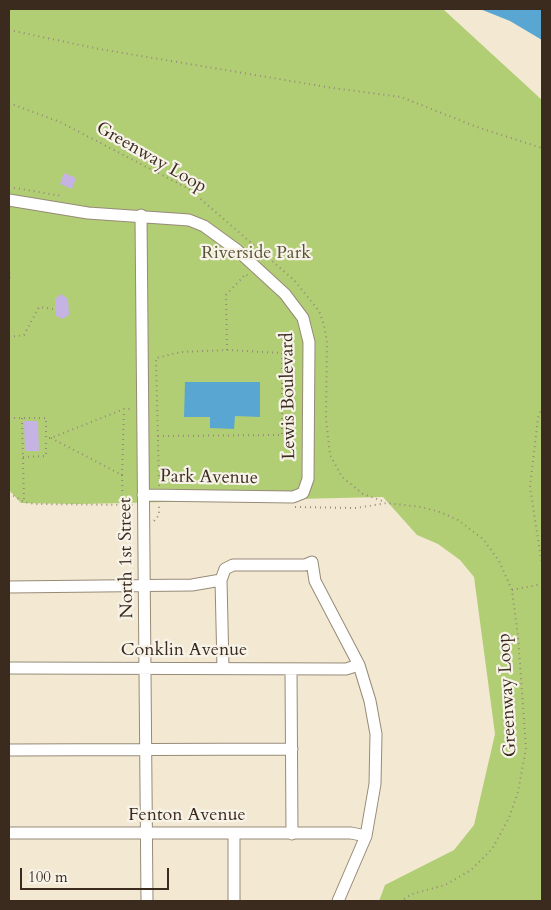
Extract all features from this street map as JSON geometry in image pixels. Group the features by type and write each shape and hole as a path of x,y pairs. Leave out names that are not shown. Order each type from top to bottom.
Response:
{"street":[{"name":"Lewis Boulevard","path":"9,200 88,213 141,215 189,220 204,226 237,250 275,284 296,306 303,318 309,342 308,479 303,493"},
{"name":"North 1st Street","path":"141,215 147,901"},
{"name":"Park Avenue","path":"143,500 293,496 303,493"},
{"path":"223,668 221,580 225,569 233,565 305,565 312,562 319,589 359,665 370,701 376,734 375,784 366,836 338,901"},
{"path":"9,588 192,585 221,580"},
{"name":"Conklin Avenue","path":"9,668 346,669 359,665"},
{"path":"291,669 292,834"},
{"path":"9,750 146,748 292,749"},
{"name":"Fenton Avenue","path":"9,833 351,833 366,836"},
{"path":"234,834 234,901"}],"path":[{"path":"9,30 99,49 333,88 401,97 478,127 542,148"},
{"name":"Greenway Loop","path":"9,102 60,122 188,189 294,280 319,311 324,325 327,342 326,419 330,455 342,477 364,494 387,503 421,507 458,520 490,548 507,576 512,590 518,636 526,748 518,792 509,818 492,849 471,870 446,885 412,894 401,901"},
{"path":"9,187 62,196"},
{"path":"9,273 11,275 9,279"},
{"path":"227,350 226,295 246,274 253,280"},
{"path":"9,337 24,335 39,307 54,309"},
{"path":"124,409 122,475 124,519 144,522 155,521 159,515 156,358 181,352 227,350 282,353 282,435 158,436"},
{"path":"542,407 538,418 530,487 542,565"},
{"path":"46,438 51,438 124,409 142,409"},
{"path":"9,418 46,418 46,456 24,456"},
{"path":"22,418 24,502"},
{"path":"51,438 122,475"},
{"path":"9,492 24,502 57,505 123,504 143,500 159,500"},
{"name":"Greenway Loop","path":"287,507 356,508 387,503"},
{"path":"512,590 542,584"}],"green space":[{"name":"Riverside Park","path":"9,9 443,9 542,100 542,901 379,901 385,885 454,850 474,825 495,734 474,577 460,560 438,544 417,535 383,497 79,504 21,503 9,490"}],"water":[{"path":"480,9 542,9 542,40 510,21"},
{"path":"185,382 260,382 260,417 235,416 234,429 210,428 210,417 184,417"}],"building":[{"path":"64,173 76,178 72,189 60,184"},
{"path":"61,294 68,299 69,315 62,319 55,315 55,299"},
{"path":"24,421 38,421 39,451 25,451"}]}
